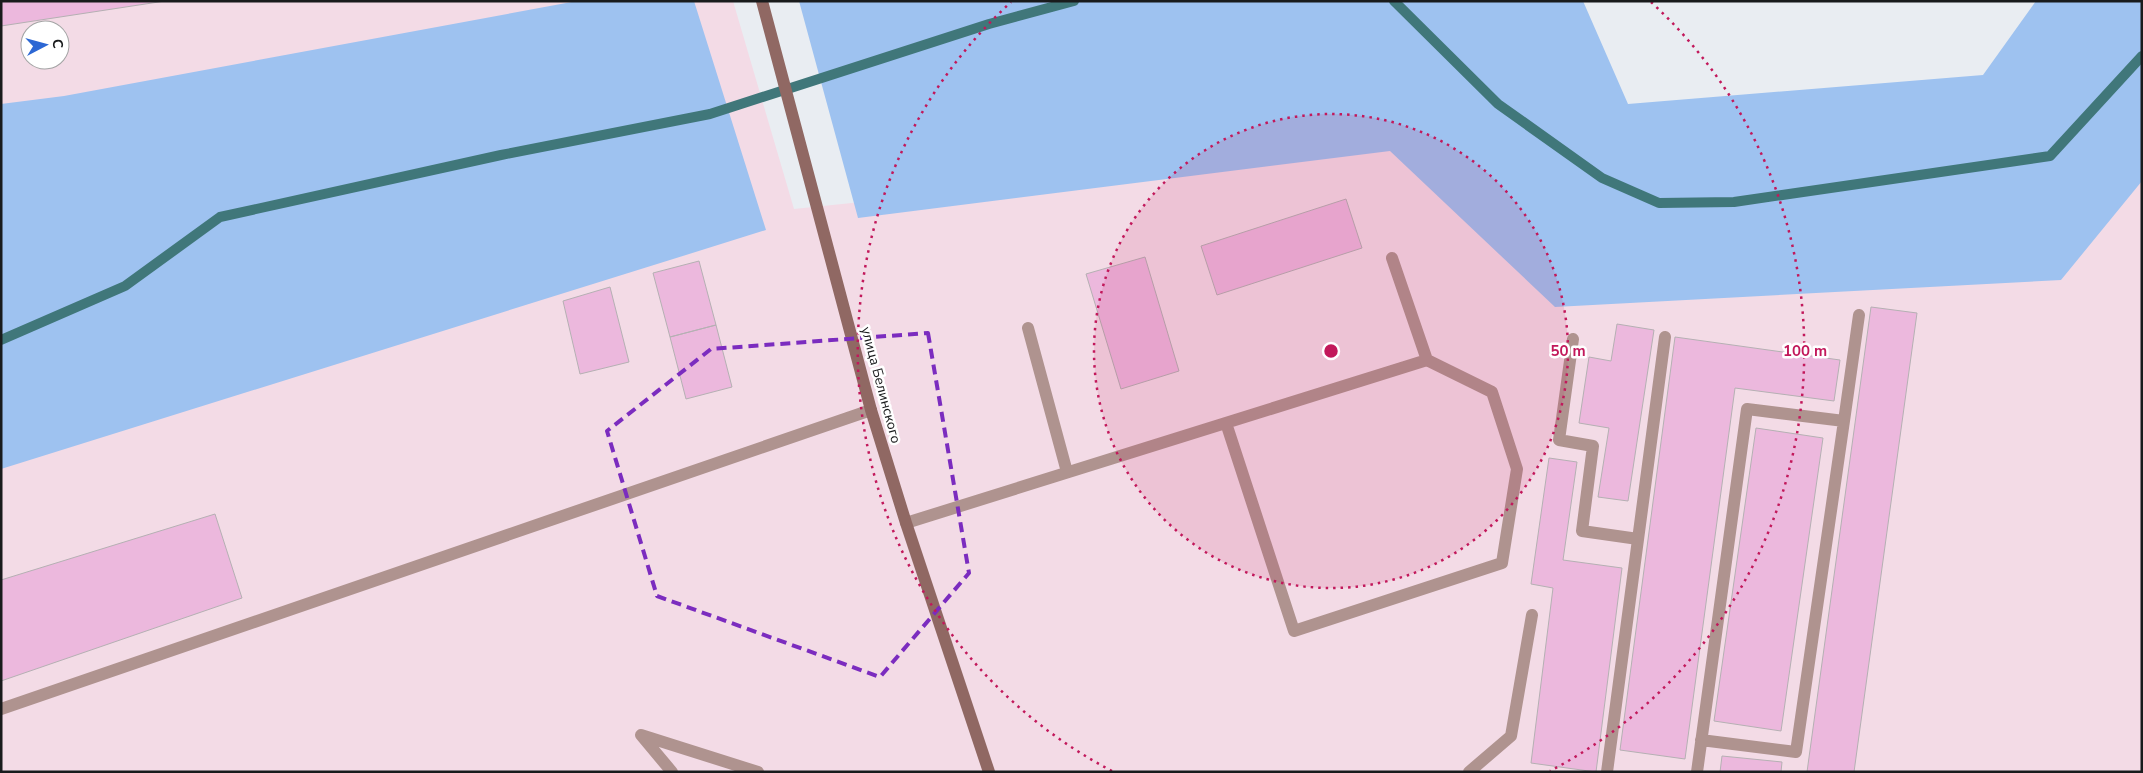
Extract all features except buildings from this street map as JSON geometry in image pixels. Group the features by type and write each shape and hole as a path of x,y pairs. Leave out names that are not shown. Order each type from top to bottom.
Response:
{"street":[{"name":"улица Белинского","path":"762,1 871,410 906,524 989,772"}],"lane":[{"path":"1392,258 1427,360"},
{"path":"1701,740 1796,752 1859,315"},
{"path":"1028,328 1067,472"},
{"path":"1607,772 1665,336"},
{"path":"1573,338 1559,440 1593,446 1582,531 1638,539"},
{"path":"906,524 1067,472 1427,360 1492,392 1517,469 1502,563 1294,631 1226,423"},
{"path":"1697,772 1747,408 1844,421"},
{"path":"1,709 871,410"},
{"path":"1469,772 1511,736 1532,615"},
{"path":"672,772 642,735 758,772"}],"highlighted area":[{"path":"928,333 969,573 880,677 657,596 607,431 711,349"}],"shaded area":[{"path":"1,1 733,1 794,209 2032,80 2142,32 2142,772 1,772"},
{"path":"577,1 694,1 766,230 1,469 1,104 64,96"},
{"path":"799,1 1583,1 1628,104 1983,75 2036,1 2142,1 2142,181 2061,280 1555,307 1390,151 858,218"}],"waterway":[{"path":"1,340 125,286 220,217 501,155 710,114 989,24 1074,1"},
{"path":"1394,1 1498,104 1602,178 1659,203 1734,202 2050,156 2142,56"}]}
